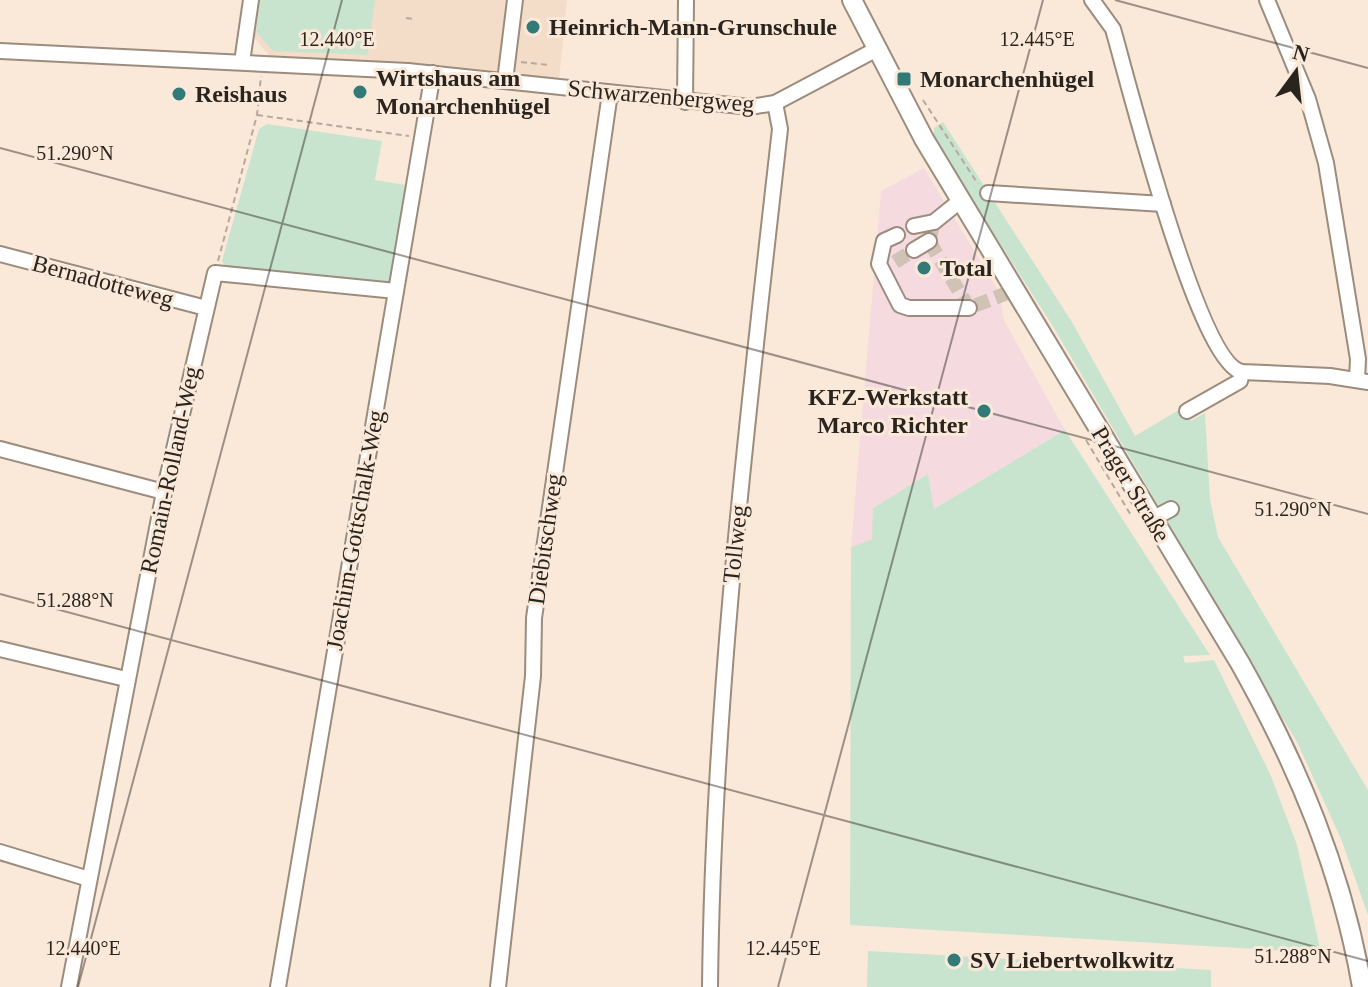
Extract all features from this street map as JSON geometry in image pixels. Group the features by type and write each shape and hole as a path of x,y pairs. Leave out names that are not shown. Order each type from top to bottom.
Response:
{"main road":[{"name":"Prager Straße","path":"852,0 960,201 1015,290 1143,520 1240,663 1288,752 1329,853 1353,933 1362,987"}],"street":[{"path":"242,62 251,0"},
{"path":"505,81 515,0"},
{"path":"685,102 686,0"},
{"path":"1092,0 1113,29 1163,204 1206,325 1229,367 1242,372 1362,381 1326,163 1308,99 1267,0"},
{"name":"Schwarzenbergweg","path":"0,51 433,73 750,107 775,103 877,49"},
{"name":"Joachim-Gottschalk-Weg","path":"278,987 433,73"},
{"name":"Diebitschweg","path":"498,987 533,676 534,618 610,93"},
{"name":"Tollweg","path":"710,987 721,705 733,559 780,129 775,103"},
{"path":"988,193 1163,204"},
{"path":"914,226 934,222 960,201"},
{"path":"897,235 884,241 879,264 888,266 900,305 909,308 969,308"},
{"path":"914,250 929,241"},
{"name":"Bernadotteweg","path":"0,254 206,308"},
{"path":"215,273 396,291"},
{"name":"Romain-Rolland-Weg","path":"69,987 164,492 215,273"},
{"path":"1187,411 1240,381 1242,372"},
{"path":"0,449 164,492"},
{"path":"1143,520 1171,509"},
{"path":"0,649 126,679"},
{"path":"0,852 89,879"}],"path":[{"path":"406,18 413,19"},
{"path":"508,60 549,65"},
{"path":"215,273 257,115 263,62"},
{"path":"257,115 422,138"},
{"path":"934,121 942,125 977,183 988,193"},
{"path":"1081,431 1143,520"}],"shaded area":[{"path":"258,0 567,0 559,80 372,61 271,58 253,36"},
{"path":"924,168 998,290 1004,320 1065,430 934,509 928,475 872,539 851,547 881,191"}],"green space":[{"path":"260,0 375,0 368,55 273,51 256,32"},
{"path":"943,122 1072,322 1135,436 1182,408 1191,421 1205,413 1210,499 1218,537 1368,790 1368,915 1341,839 1298,744 1167,523 1169,505 1159,507 1054,328 934,140 934,128"},
{"path":"267,124 382,141 375,180 406,185 392,281 383,285 228,270 222,261 259,129"},
{"path":"1065,430 1210,655 1183,656 1185,663 1214,660 1271,776 1297,845 1321,953 850,925 851,547 872,539 873,508 928,474 934,509"},
{"name":"SV Liebertwolkwitz","path":"868,951 1211,970 1211,987 867,987"}],"tunnel":[{"path":"934,222 929,241 969,308 1015,290"},
{"path":"895,262 914,250"}],"place":[{"name":"Heinrich-Mann-Grunschule","path":"533,27"},
{"name":"Monarchenhügel","path":"904,79"},
{"name":"Wirtshaus am Monarchenhügel","path":"360,92"},
{"name":"Reishaus","path":"179,94"},
{"name":"Total","path":"924,268"},
{"name":"KFZ-Werkstatt Marco Richter","path":"984,411"},
{"name":"SV Liebertwolkwitz","path":"954,960"}]}
